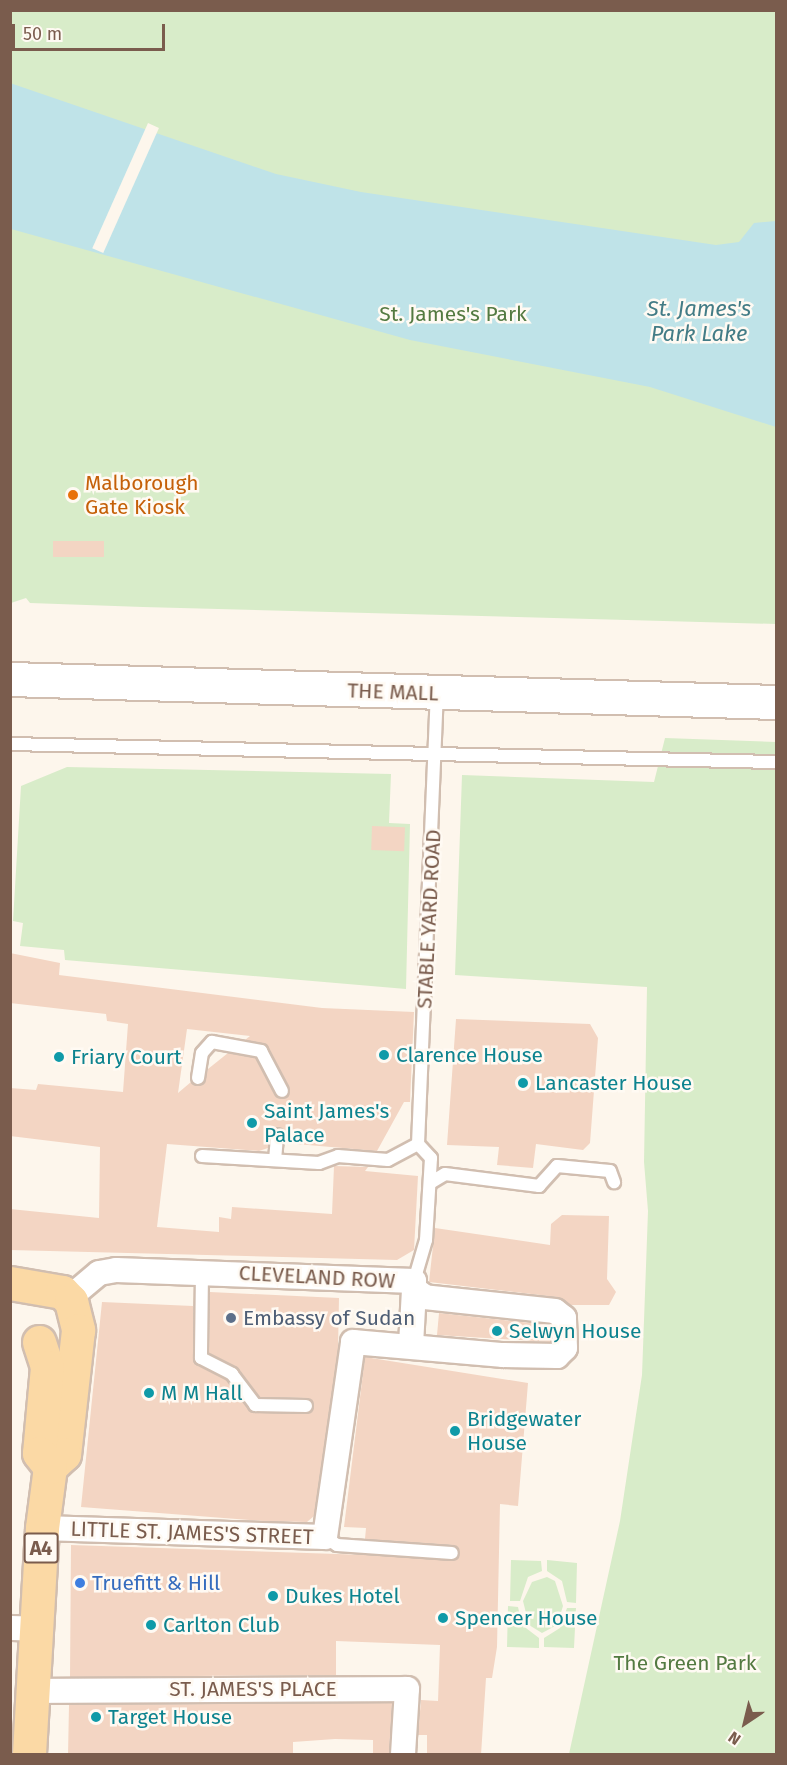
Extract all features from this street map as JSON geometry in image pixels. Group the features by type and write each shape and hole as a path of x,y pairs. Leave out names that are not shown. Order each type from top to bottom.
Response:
{"main road":[{"path":"10,1283 49,1287 71,1307 58,1335 25,1341"},
{"name":"A4","path":"29,1755 33,1691 23,1629 42,1528 50,1467 64,1454 78,1330 71,1307"},
{"name":"A4","path":"25,1341 46,1378 39,1453 50,1467"}],"street":[{"name":"THE MALL","path":"10,679 777,702"},
{"name":"CLEVELAND ROW","path":"71,1307 99,1273 202,1272 414,1285 425,1297 555,1311 564,1318 566,1348 553,1356 353,1342"},
{"path":"411,1346 414,1285"},
{"name":"LITTLE ST. JAMES'S STREET","path":"42,1528 325,1537 353,1342"},
{"name":"ST. JAMES'S PLACE","path":"33,1691 407,1689 404,1755"}],"lane":[{"name":"STABLE YARD ROAD","path":"414,1285 426,1240 431,1158 418,1144 437,693"},
{"path":"10,744 777,762"},
{"path":"198,1078 202,1053 212,1042 261,1051 282,1091"},
{"path":"275,1160 278,1134"},
{"path":"202,1156 275,1160 388,1160 418,1144"},
{"path":"430,1183 445,1174 539,1186 557,1166 610,1171 614,1182"},
{"path":"202,1272 201,1358 232,1374 255,1405 306,1406"},
{"path":"325,1537 337,1545 452,1553"}],"green space":[{"name":"St. James's Park","path":"11,11 776,11 776,624 143,607 30,603 26,598 11,603"},
{"name":"The Green Park","path":"665,738 776,742 776,1754 569,1754 620,1521 642,1375 648,1211 644,1162 647,987 455,975 462,775 654,782"},
{"path":"67,767 391,774 389,823 410,824 406,989 65,960 64,950 20,946 23,923 13,921 21,786"},
{"path":"511,1560 541,1561 542,1571 528,1577 520,1601 510,1601"},
{"path":"547,1560 577,1563 576,1603 567,1602 562,1581 547,1571"},
{"path":"547,1577 555,1581 563,1606 557,1625 542,1633 529,1625 523,1601 532,1582"},
{"path":"508,1606 518,1607 522,1625 539,1638 539,1648 507,1647"},
{"path":"567,1608 576,1608 574,1648 544,1647 544,1638 560,1628"}],"water":[{"name":"St. James's Park Lake","path":"10,83 276,174 361,192 716,245 739,242 754,223 776,221 776,427 650,387 410,340 11,229"}],"pier":[{"path":"148,123 159,128 103,253 92,248"}],"building":[{"path":"53,541 104,541 104,557 53,557"},
{"path":"372,826 405,827 404,851 371,850"},
{"name":"Saint James's Palace","path":"10,953 60,963 59,975 322,1008 414,1012 410,1102 404,1102 377,1151 285,1143 285,1132 277,1127 270,1131 268,1148 259,1151 167,1144 157,1227 219,1232 219,1217 231,1219 232,1207 332,1214 334,1166 368,1167 365,1171 418,1176 414,1250 397,1260 10,1250 10,1209 99,1218 100,1147 10,1136 10,1088 36,1090 38,1084 123,1092 128,1024 107,1021 106,1014 10,1003","holes":["187,1029 250,1036 245,1040 265,1044 289,1096 275,1095 256,1058 228,1053 208,1069 204,1084 191,1082 178,1093"]},
{"name":"Lancaster House","path":"456,1019 590,1024 598,1038 590,1143 583,1150 536,1144 533,1168 497,1165 499,1147 447,1145"},
{"path":"562,1215 609,1216 607,1279 616,1292 609,1305 571,1305 557,1297 429,1282 435,1228 550,1245 551,1224"},
{"path":"210,1292 339,1298 338,1350 314,1516 307,1522 264,1521 81,1507 102,1302 193,1306 194,1362 227,1380 249,1410 306,1414 313,1410 307,1398 259,1397 238,1369 209,1353"},
{"name":"Selwyn House","path":"439,1313 549,1325 551,1342 437,1335"},
{"path":"365,1357 528,1383 518,1506 500,1504 497,1647 492,1678 486,1678 481,1755 427,1755 427,1735 418,1735 421,1700 438,1701 440,1645 336,1641 336,1675 70,1677 71,1545 458,1558 453,1545 365,1539 366,1528 344,1527"},
{"path":"392,1703 389,1753 373,1753 373,1740 335,1739 293,1742 293,1755 68,1755 69,1705"}],"place":[{"name":"Malborough Gate Kiosk","path":"73,495"},
{"name":"Clarence House","path":"384,1055"},
{"name":"Friary Court","path":"59,1057"},
{"name":"Lancaster House","path":"523,1083"},
{"name":"Saint James's Palace","path":"252,1123"},
{"name":"Embassy of Sudan","path":"231,1318"},
{"name":"Selwyn House","path":"497,1331"},
{"name":"M M Hall","path":"149,1393"},
{"name":"Bridgewater House","path":"455,1431"},
{"name":"Truefitt & Hill","path":"80,1583"},
{"name":"Dukes Hotel","path":"273,1596"},
{"name":"Spencer House","path":"443,1618"},
{"name":"Carlton Club","path":"151,1625"},
{"name":"Target House","path":"96,1717"}]}
